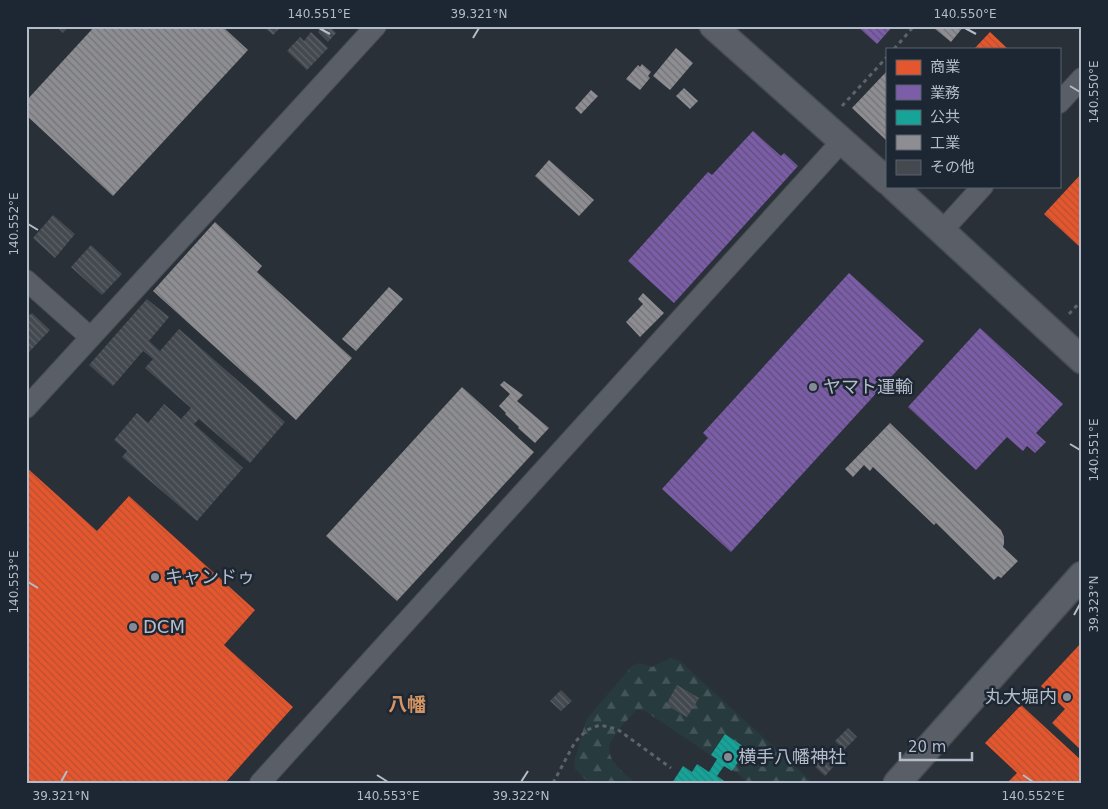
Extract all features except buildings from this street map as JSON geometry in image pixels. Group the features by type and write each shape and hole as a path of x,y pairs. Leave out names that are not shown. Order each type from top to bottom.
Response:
{"street":[{"path":"713,26 886,180"},
{"path":"26,408 136,290 368,29"},
{"path":"1060,102 1082,78"},
{"path":"260,783 833,133"},
{"path":"895,188 1082,360"},
{"path":"942,231 981,188"},
{"path":"26,280 90,338"},
{"path":"897,783 1082,575"}],"path":[{"path":"895,48 914,26"},
{"path":"833,133 886,58"},
{"path":"553,783 575,742 587,730 600,724 617,729 671,768"}],"green space":[{"path":"671,658 680,661 813,783 747,783 740,775 645,711 636,710 612,739 609,747 614,762 636,783 589,783 575,769 574,763 586,720 632,666 640,663 652,667"}],"place":[{"name":"ヤマト運輸","path":"813,387"},
{"name":"キャンドゥ","path":"155,577"},
{"name":"DCM","path":"133,627"},
{"name":"丸大堀内","path":"1067,697"},
{"name":"横手八幡神社","path":"728,757"}],"district":[{"name":"八幡","path":"407,704"}]}
